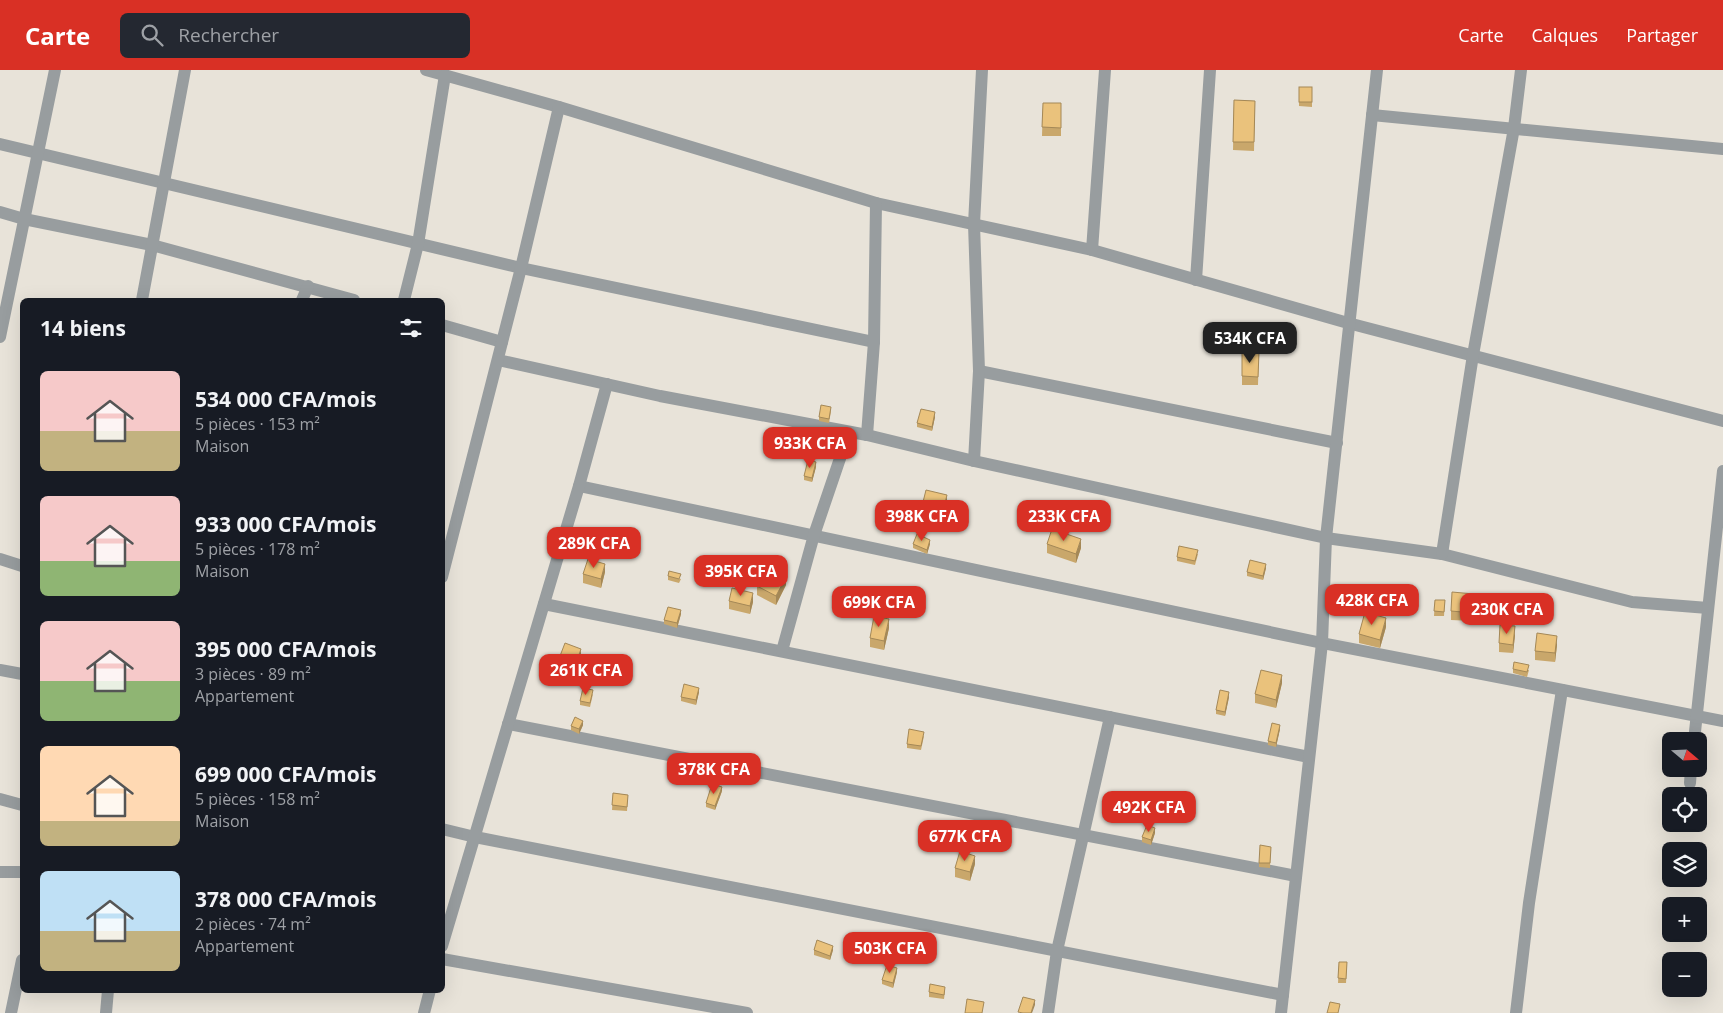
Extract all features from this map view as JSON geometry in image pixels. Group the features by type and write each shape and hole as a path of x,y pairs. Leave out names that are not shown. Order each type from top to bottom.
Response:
{"street":[{"path":"0,337 54,70"},
{"path":"142,298 185,70"},
{"path":"426,70 445,75 466,75 559,108 876,203 1092,250 1348,322 1723,421"},
{"path":"974,461 979,371 974,224 982,70"},
{"path":"1092,250 1105,70"},
{"path":"1196,280 1210,70"},
{"path":"1281,1013 1322,643 1326,538 1348,322 1377,70"},
{"path":"1442,554 1473,355 1514,128 1522,70"},
{"path":"404,298 418,244 445,75"},
{"path":"445,565 521,268 559,108"},
{"path":"1372,115 1723,149"},
{"path":"0,144 521,268 874,342"},
{"path":"867,435 874,342 876,203"},
{"path":"0,212 24,219 152,245 347,298"},
{"path":"303,298 308,286"},
{"path":"445,326 502,342"},
{"path":"498,360 660,396 867,435 974,461 1326,538 1442,554 1632,602 1708,608"},
{"path":"979,371 1337,443"},
{"path":"445,936 579,486 607,384"},
{"path":"782,651 814,535 848,432"},
{"path":"1695,732 1723,471"},
{"path":"579,486 1322,643 1723,721"},
{"path":"0,559 20,565"},
{"path":"544,604 1309,757"},
{"path":"0,670 20,674"},
{"path":"1516,1013 1529,903 1562,690"},
{"path":"1048,1013 1057,951 1110,717"},
{"path":"508,724 1296,876"},
{"path":"1690,778 1690,783"},
{"path":"0,799 20,804"},
{"path":"445,830 1283,995"},
{"path":"0,872 20,872"},
{"path":"445,959 747,1013"},
{"path":"11,1013 20,970"},
{"path":"106,1013 108,993"},
{"path":"424,1013 429,993"}],"building":[{"path":"1299,87 1312,87 1312,102 1299,102"},
{"path":"1234,100 1255,101 1254,142 1233,142"},
{"path":"1043,103 1061,103 1061,128 1042,127"},
{"path":"1242,352 1259,352 1258,377 1242,376"},
{"path":"821,405 831,407 829,419 819,417"},
{"path":"921,409 935,412 932,427 917,423"},
{"path":"808,460 816,462 812,478 804,476"},
{"path":"926,490 947,495 944,507 923,502"},
{"path":"1052,529 1081,539 1076,554 1047,544"},
{"path":"917,534 930,540 927,550 913,544"},
{"path":"1179,546 1198,550 1195,561 1177,557"},
{"path":"588,559 605,564 601,579 583,574"},
{"path":"1250,560 1266,564 1263,576 1247,572"},
{"path":"767,567 786,577 776,596 757,586"},
{"path":"669,571 681,574 679,579 668,576"},
{"path":"732,588 753,593 750,606 729,601"},
{"path":"1393,589 1411,592 1409,604 1391,601"},
{"path":"1452,592 1474,594 1473,613 1451,611"},
{"path":"1435,600 1445,600 1444,612 1434,611"},
{"path":"668,607 681,610 677,623 664,620"},
{"path":"1365,612 1386,618 1380,640 1359,634"},
{"path":"874,616 889,619 884,641 870,638"},
{"path":"1500,625 1515,626 1513,645 1499,643"},
{"path":"1537,633 1557,636 1555,653 1535,651"},
{"path":"565,643 581,649 576,663 560,656"},
{"path":"1514,662 1529,665 1527,672 1513,669"},
{"path":"1261,670 1282,675 1276,700 1255,694"},
{"path":"684,684 699,688 696,700 681,697"},
{"path":"583,688 593,690 590,703 580,701"},
{"path":"1220,690 1229,692 1225,712 1216,710"},
{"path":"575,717 583,721 579,729 571,726"},
{"path":"1272,723 1280,725 1276,743 1268,741"},
{"path":"909,729 924,732 921,746 907,744"},
{"path":"712,784 722,787 715,806 706,803"},
{"path":"613,793 628,795 627,807 612,805"},
{"path":"1152,796 1172,798 1171,813 1151,812"},
{"path":"1147,825 1155,828 1151,840 1142,837"},
{"path":"1260,845 1271,847 1270,863 1259,863"},
{"path":"960,851 975,856 970,872 955,868"},
{"path":"817,940 833,946 830,956 814,950"},
{"path":"1339,962 1347,962 1346,979 1338,978"},
{"path":"887,965 897,968 893,983 882,980"},
{"path":"930,984 945,987 944,995 929,992"},
{"path":"1023,997 1035,1000 1031,1013 1018,1012"},
{"path":"967,999 984,1002 982,1013 965,1013"},
{"path":"1330,1002 1340,1004 1338,1013 1327,1013"}]}
